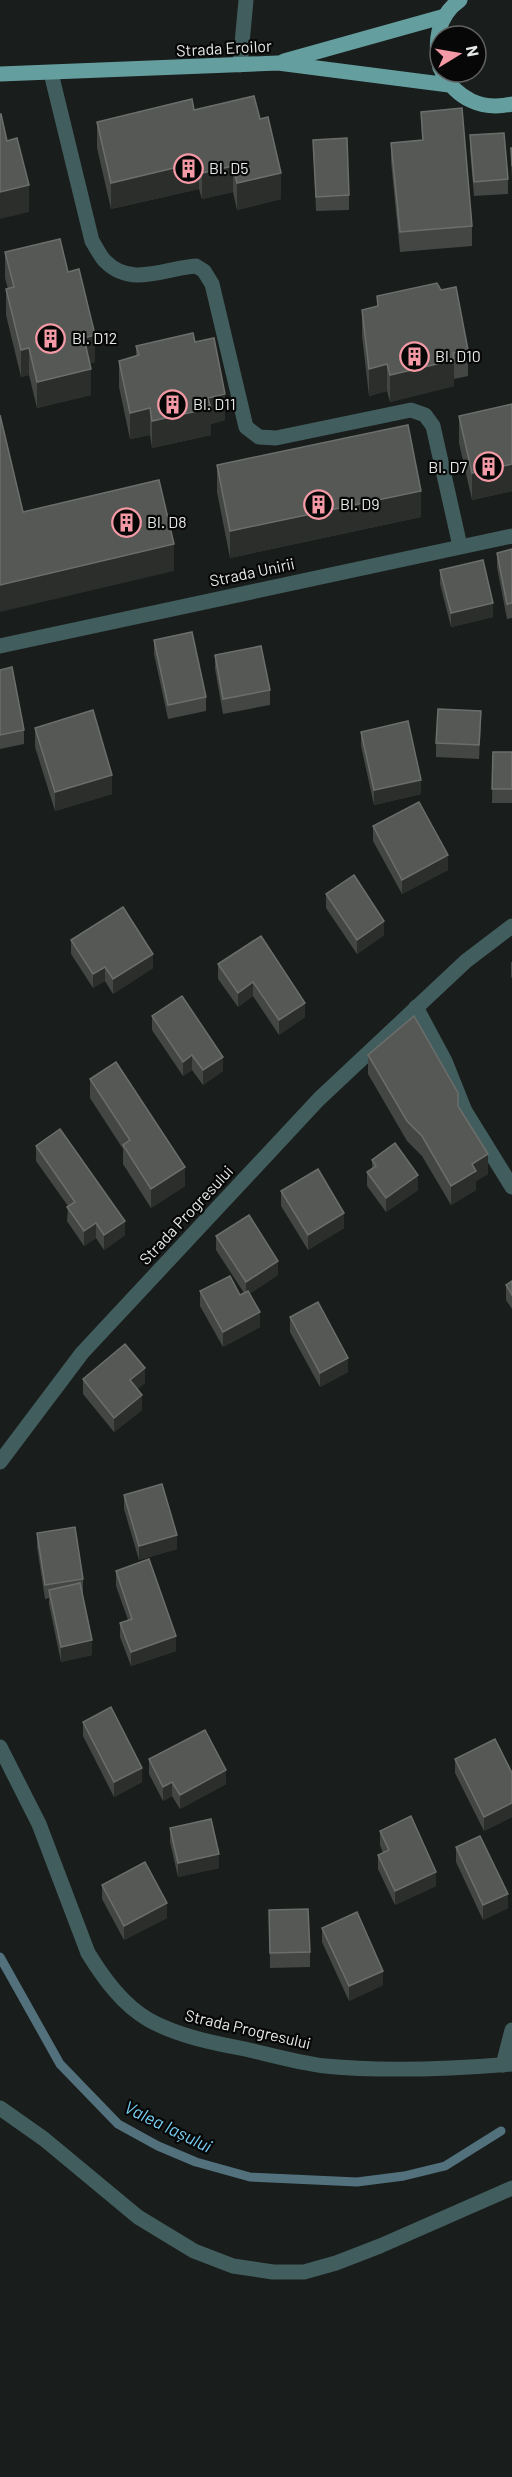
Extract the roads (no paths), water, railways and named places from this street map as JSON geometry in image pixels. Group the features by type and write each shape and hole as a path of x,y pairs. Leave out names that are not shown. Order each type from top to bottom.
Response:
{"main road":[{"path":"442,24 445,16 460,0"},
{"path":"278,63 445,16"},
{"name":"Strada Eroilor","path":"0,74 278,63 428,74"},
{"path":"452,84 464,97 481,105 499,107 512,104"}],"street":[{"path":"240,65 246,0"},
{"path":"51,73 92,241 105,261 124,274 147,276 196,266 204,271 212,284 246,427 259,437 276,438 411,410 425,415 433,426 460,546"},
{"name":"Strada Unirii","path":"0,646 512,536"},
{"name":"Strada Progresului","path":"0,1462 82,1353 319,1099 466,961 512,926"},
{"path":"416,1007 445,1061 465,1111 512,1187"},
{"name":"Strada Progresului","path":"0,1747 39,1824 88,1953 120,1997 149,2020 182,2033 222,2044 323,2066 400,2070 507,2064"},
{"path":"507,2064 512,2030"},
{"path":"0,2108 44,2139 138,2217 194,2251 233,2266 273,2272 304,2272 336,2263 380,2246 512,2188"}],"waterway":[{"name":"Valea Iașului","path":"0,1957 60,2064 118,2124 158,2146 196,2162 250,2177 357,2182 404,2176 445,2166 501,2131"}],"place":[{"name":"Bl. D5","path":"188,168"},
{"name":"Bl. D12","path":"51,338"},
{"name":"Bl. D10","path":"414,356"},
{"name":"Bl. D11","path":"172,404"},
{"name":"Bl. D7","path":"488,467"},
{"name":"Bl. D9","path":"319,504"},
{"name":"Bl. D8","path":"126,522"}]}
